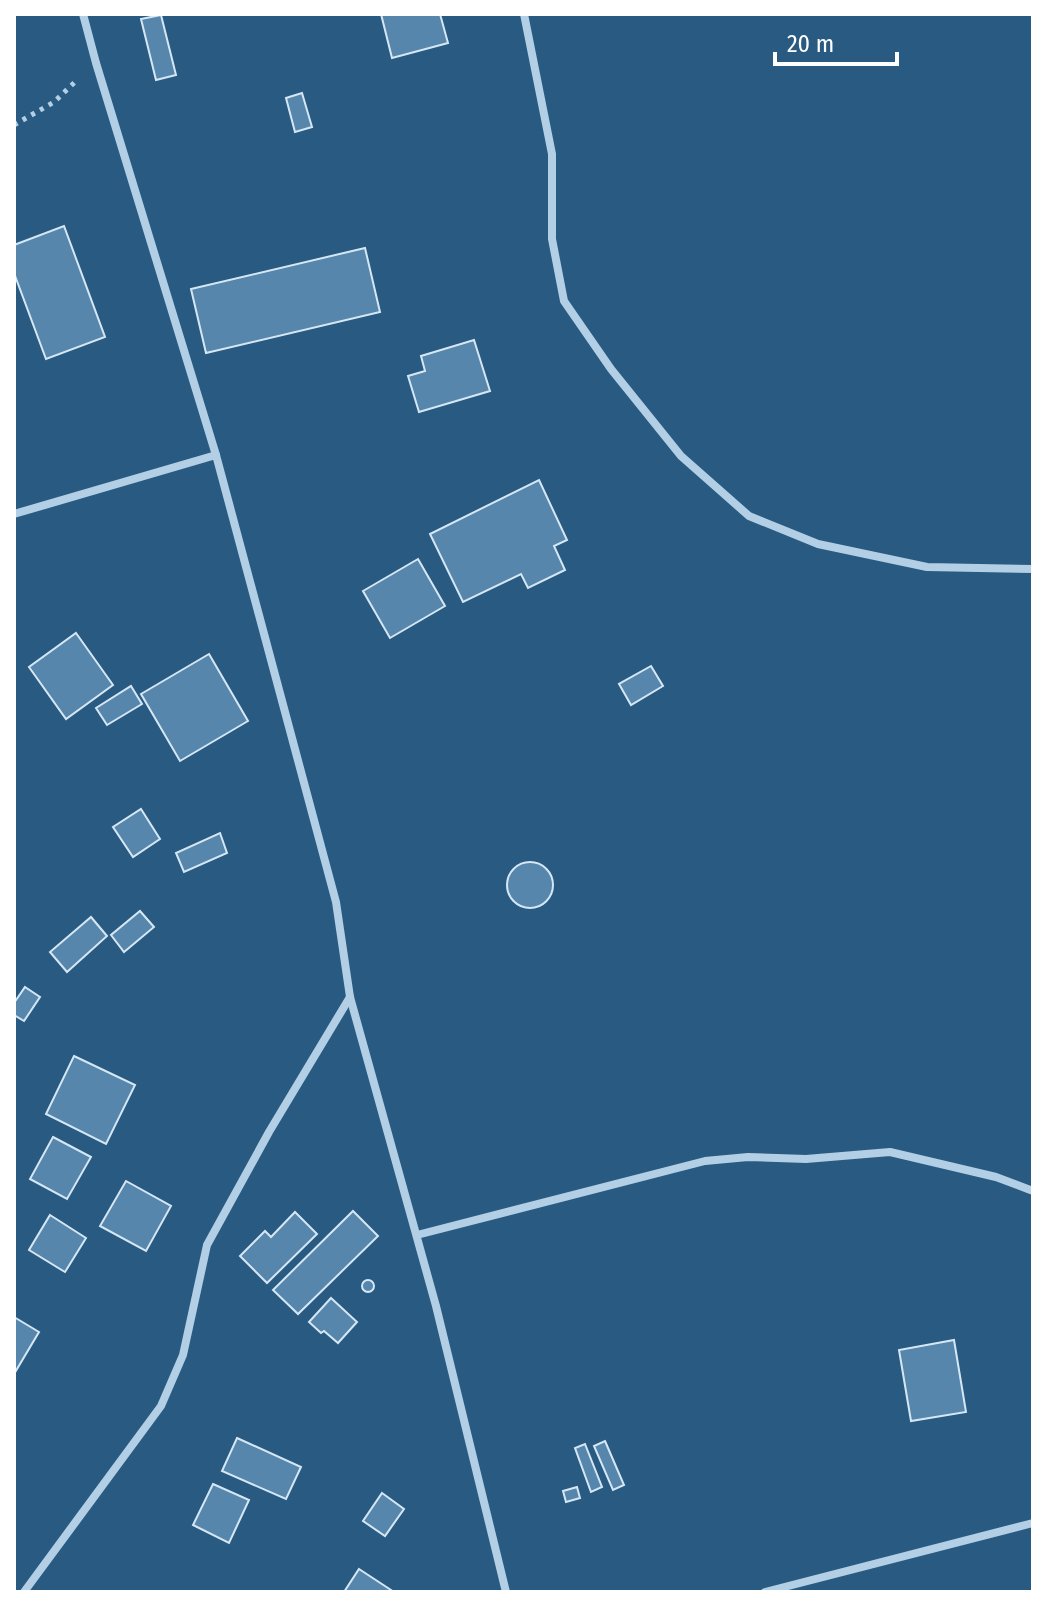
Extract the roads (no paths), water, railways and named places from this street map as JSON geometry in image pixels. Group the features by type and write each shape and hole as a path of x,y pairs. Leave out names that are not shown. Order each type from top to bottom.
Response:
{"street":[{"path":"83,14 216,455 336,902 350,997 436,1306 506,1592"},
{"path":"524,14 552,154 552,239 564,301 611,369 681,456 749,516 818,544 927,567 1033,569"},
{"path":"14,514 216,455"},
{"path":"24,1592 161,1406 183,1355 207,1245 269,1132 350,997"},
{"path":"417,1235 705,1161 748,1157 806,1159 890,1152 996,1177 1033,1191"},
{"path":"765,1592 1033,1523"}]}
